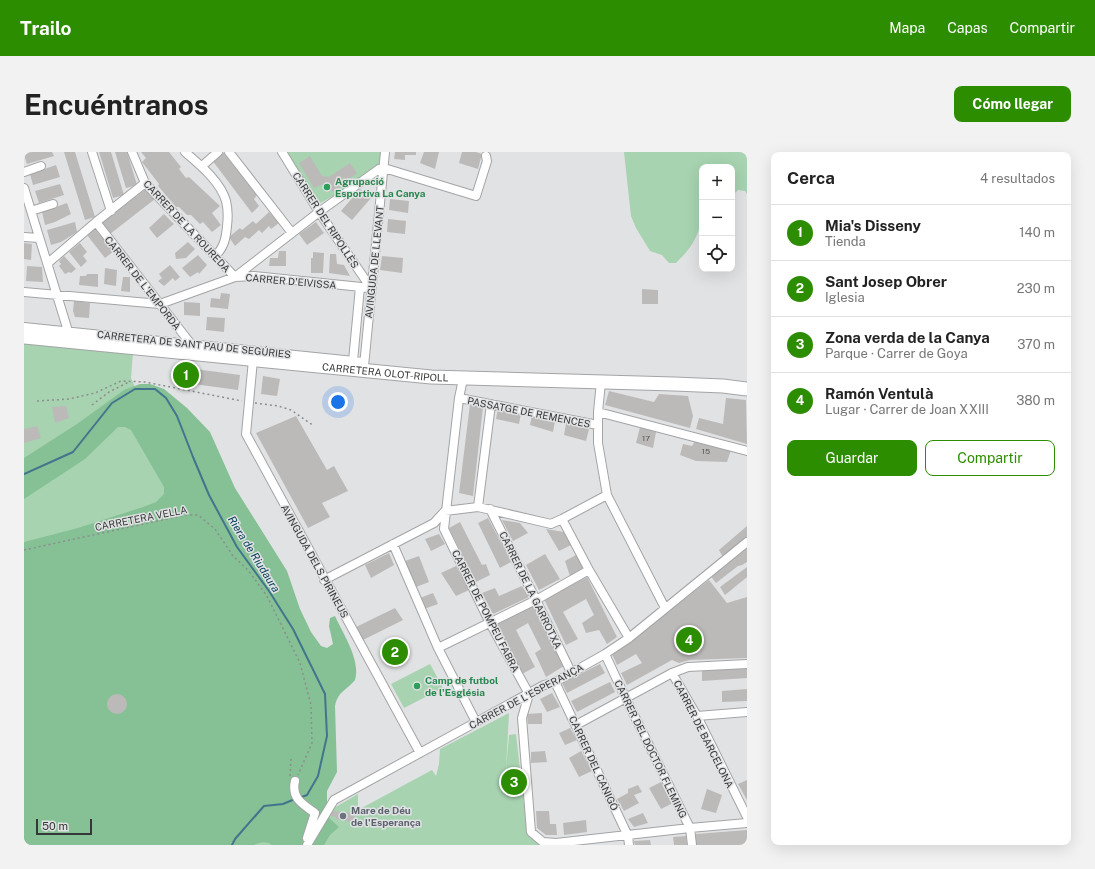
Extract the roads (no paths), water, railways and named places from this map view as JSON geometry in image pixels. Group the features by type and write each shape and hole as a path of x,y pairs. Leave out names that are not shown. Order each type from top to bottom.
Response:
{"main road":[{"name":"CARRETERA OLOT-RIPOLL","path":"24,337 254,360 364,367 463,379 706,385 747,389"}],"street":[{"path":"92,152 110,211"},
{"name":"CARRER DE LA ROUREDA","path":"132,152 145,184 235,277"},
{"path":"184,152 202,166 217,184 226,201 228,216 227,233 221,250 215,256"},
{"path":"202,166 218,152"},
{"path":"229,152 292,233"},
{"name":"CARRER DEL RIPOLLÈS","path":"282,152 319,212 371,288"},
{"name":"AVINGUDA DE LLEVANT","path":"364,367 385,152"},
{"path":"235,277 319,212 379,169 384,168 476,196 487,161 486,156"},
{"path":"24,172 41,166"},
{"path":"48,263 96,222 145,184"},
{"path":"24,188 68,331"},
{"path":"31,211 53,204"},
{"name":"CARRER DE L'EMPORDÀ","path":"96,222 191,344"},
{"path":"24,237 40,238"},
{"name":"CARRER D'EIVISSA","path":"24,292 160,304 235,277 254,276 371,288"},
{"name":"AVINGUDA DE LLEVANT","path":"353,361 360,286"},
{"name":"CARRETERA DE SANT PAU DE SEGÚRIES","path":"24,327 353,361 364,367"},
{"name":"AVINGUDA DELS PIRINEUS","path":"254,360 246,434 324,580 420,753"},
{"path":"324,580 434,523 445,511 459,398 463,379"},
{"path":"601,382 598,412 598,443 607,495 665,608"},
{"name":"PASSATGE DE REMENCES","path":"459,398 598,425"},
{"path":"478,507 491,404"},
{"path":"598,412 747,451"},
{"path":"445,511 478,507 551,524 607,495"},
{"name":"CARRER DE LA GARROTXA","path":"490,509 571,672"},
{"name":"CARRER DE POMPEU FABRA","path":"445,511 444,529 490,623 529,694"},
{"path":"562,519 589,570 629,638"},
{"name":"CARRER DE L'ESPERANÇA","path":"306,845 334,800 544,685 555,682 605,654 629,638 747,542"},
{"path":"393,544 438,648 476,722"},
{"path":"438,648 536,600 589,570"},
{"name":"CARRER DEL DOCTOR FLEMING","path":"605,654 690,828 692,845"},
{"path":"576,725 672,673 688,667 747,664"},
{"name":"CARRER DE BARCELONA","path":"672,673 696,716 747,817"},
{"name":"CARRER DEL CANIGÓ","path":"555,682 628,836 629,845"},
{"path":"529,694 522,718 531,832 543,842 556,843 690,828 747,824"},
{"path":"696,716 747,712"},
{"path":"294,787 300,802 314,813 306,845"}],"waterway":[{"name":"Riera de Riudaura","path":"24,474 73,452 112,403 135,389 155,389 166,398 177,416 209,495 237,547 269,591 293,629 325,694 327,736 318,776 307,795 299,798"},
{"name":"Riera de Riudaura","path":"232,845 235,839 264,806 283,804 295,799"}],"place":[{"name":"Agrupació Esportiva La Canya","path":"327,187"},
{"name":"Mia's Disseny","path":"186,375"},
{"name":"Ramón Ventulà","path":"689,640"},
{"name":"Sant Josep Obrer","path":"395,652"},
{"name":"Camp de futbol de l'Església","path":"417,686"},
{"name":"Zona verda de la Canya","path":"514,782"},
{"name":"Mare de Déu de l'Esperança","path":"343,816"}]}
